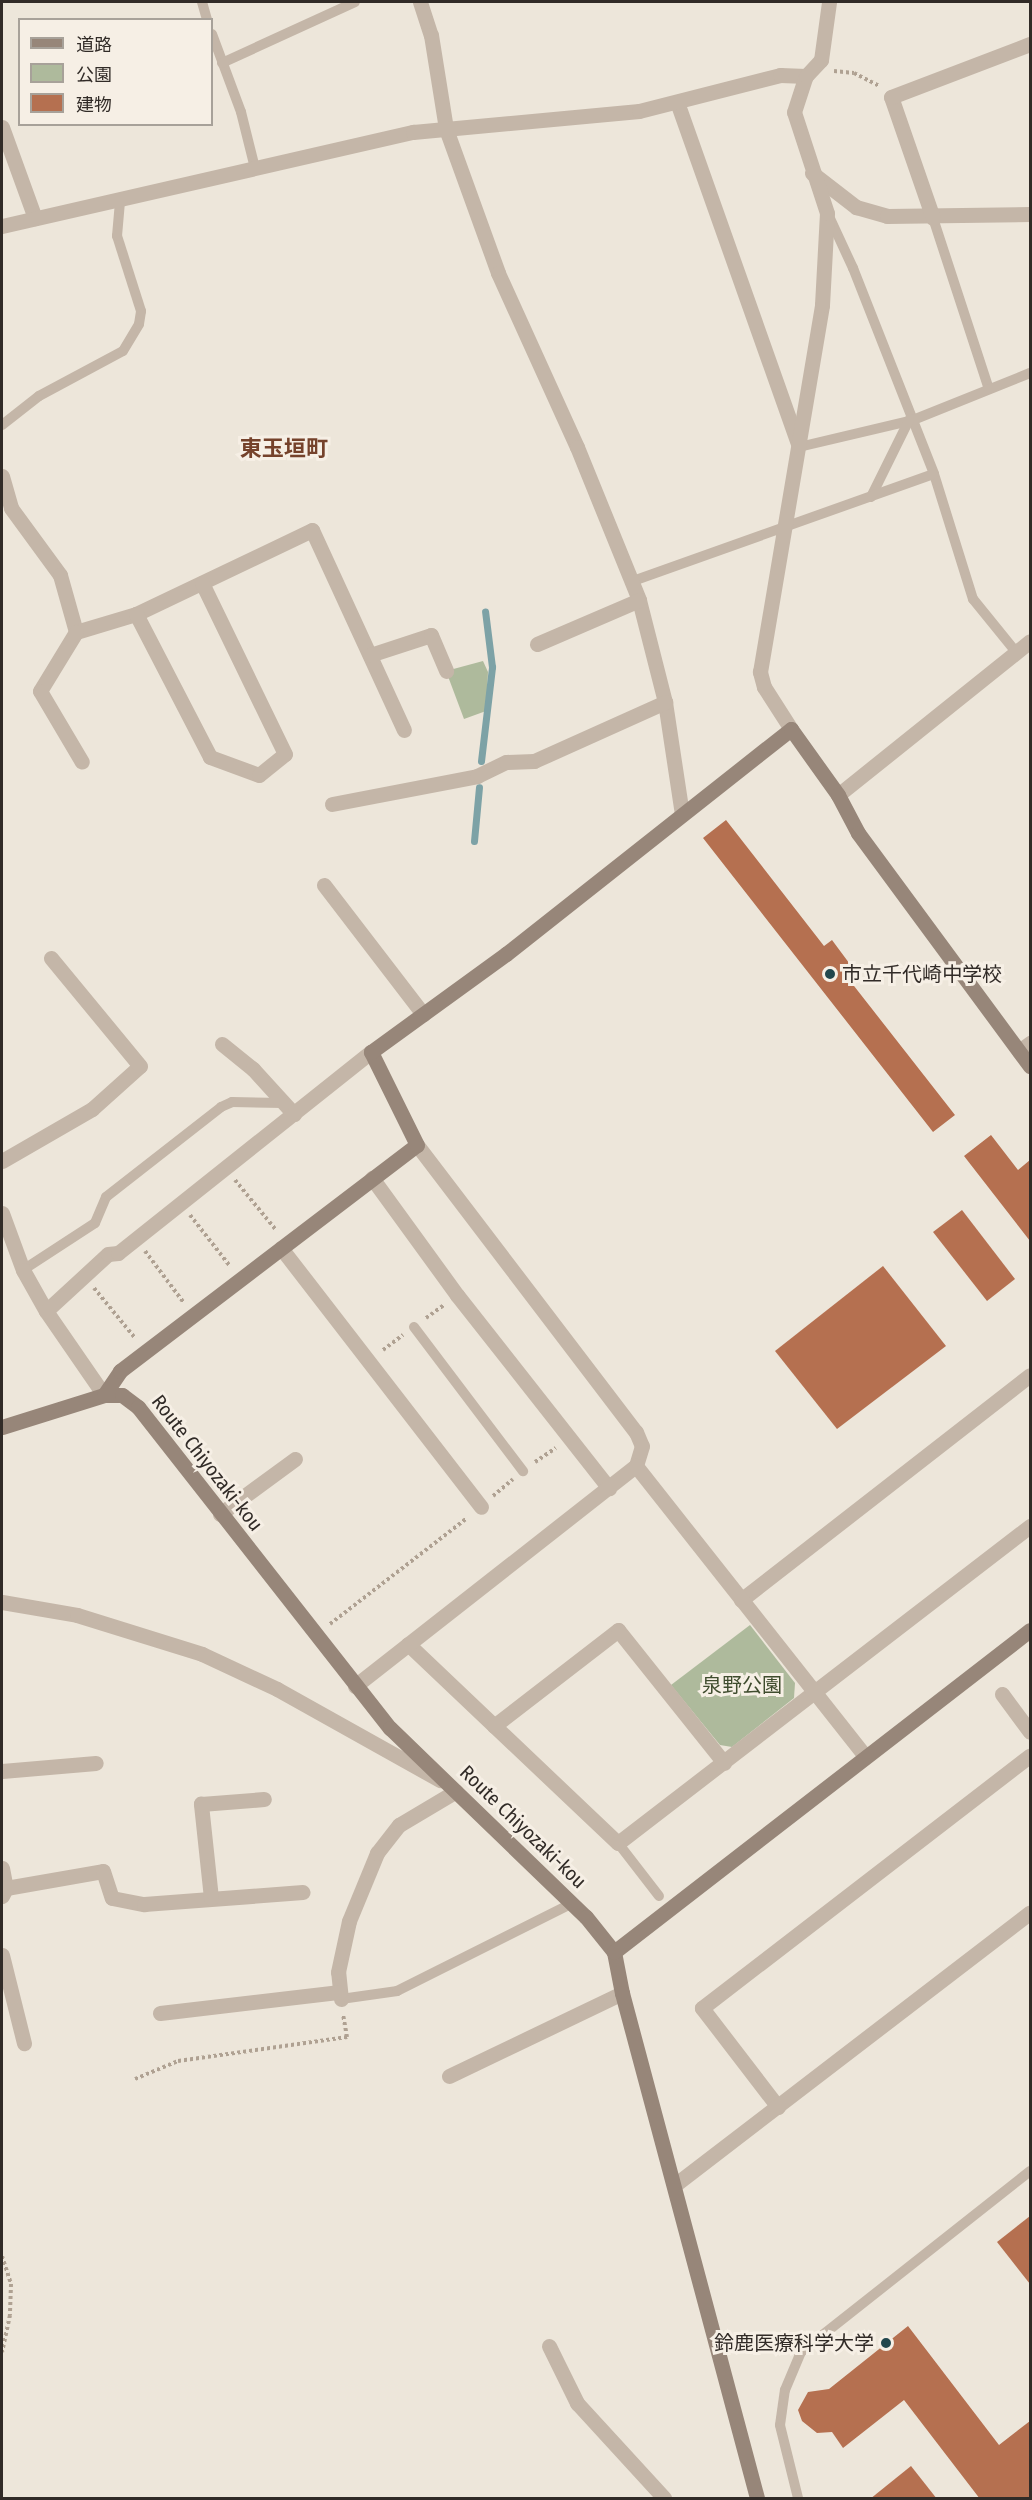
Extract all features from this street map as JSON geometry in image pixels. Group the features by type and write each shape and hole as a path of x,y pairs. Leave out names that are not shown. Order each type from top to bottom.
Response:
{"street":[{"path":"420,2 431,35 446,129 498,273 633,581 665,702 682,814"},
{"path":"830,2 821,60 806,76 794,112 812,173 827,213 822,305 760,672 764,687 838,795 858,833 1025,1047 1030,1066"},
{"path":"933,218 891,97 1030,44"},
{"path":"2,226 413,132 639,111 780,75 806,76"},
{"path":"677,102 799,447"},
{"path":"2,127 35,218"},
{"path":"812,173 856,207 887,216 933,218 1030,214"},
{"path":"2,476 11,508 60,575 76,632"},
{"path":"82,762 40,691 76,632 136,614 312,530 404,730"},
{"path":"136,614 210,757 260,775 285,754 202,583"},
{"path":"537,644 639,600"},
{"path":"370,654 431,635 446,671"},
{"path":"838,795 1030,640"},
{"path":"332,804 477,776 506,762 534,761 665,702"},
{"path":"46,1311 108,1254 117,1253 225,1168 289,1109 506,954 791,729"},
{"path":"324,885 423,1014"},
{"path":"2,1161 92,1109 140,1066 51,958"},
{"path":"222,1044 253,1069 289,1109"},
{"path":"355,1686 636,1467 642,1446 636,1432 417,1145 371,1052"},
{"path":"2,1427 104,1395 120,1371 417,1145"},
{"path":"372,1178 457,1295 609,1488"},
{"path":"2,1213 23,1270 46,1311 104,1395"},
{"path":"283,1245 481,1507"},
{"path":"741,1600 1030,1375"},
{"name":"Route Chiyozaki-kou","path":"104,1395 122,1395 138,1407 390,1728 573,1903 614,1952 622,1993 676,2184 757,2499"},
{"path":"220,1514 295,1459"},
{"path":"636,1467 865,1756"},
{"path":"408,1644 618,1844 1030,1526"},
{"path":"2,1602 77,1615 202,1654 277,1689 452,1787 399,1825 377,1853 349,1922 338,1972 340,1995 160,2013"},
{"path":"494,1726 618,1630 724,1763"},
{"path":"614,1952 1030,1630"},
{"path":"1002,1694 1030,1732"},
{"path":"778,2107 702,2008 1030,1758"},
{"path":"2,1771 96,1763"},
{"path":"211,1898 201,1804 264,1798"},
{"path":"2,1868 4,1892 103,1870 112,1898 144,1904 303,1892"},
{"path":"676,2184 1030,1912"},
{"path":"2,1955 24,2043"},
{"path":"449,2076 622,1993"},
{"path":"549,2346 577,2403 664,2499"}],"lane":[{"path":"202,2 206,18"},
{"path":"222,63 355,2"},
{"path":"213,37 241,112 255,168"},
{"path":"2,425 39,396 123,351 139,324 141,311 117,236 120,198"},
{"path":"827,213 934,474 973,598 1016,652"},
{"path":"933,218 989,389"},
{"path":"799,447 911,420 1030,372"},
{"path":"871,497 911,420"},
{"path":"633,581 934,474"},
{"path":"23,1270 96,1223 106,1197 221,1107 232,1102 289,1109"},
{"path":"414,1327 523,1471"},
{"path":"618,1844 659,1896"},
{"path":"340,1995 397,1992 573,1903"},
{"path":"798,2499 780,2425 785,2390 801,2352 1030,2171"}],"path":[{"path":"806,76 831,70 854,73 876,82 891,97"},
{"path":"225,1168 283,1245"},
{"path":"181,1203 240,1279"},
{"path":"135,1239 193,1315"},
{"path":"85,1275 146,1352"},
{"path":"316,1635 481,1507 523,1471 570,1438"},
{"path":"135,2079 178,2061 347,2037 340,1995"},
{"path":"2,2256 11,2284 10,2315 2,2352"}],"green space":[{"path":"483,661 488,672 486,711 464,719 446,671"},
{"name":"泉野公園","path":"750,1625 795,1683 794,1698 732,1747 720,1745 671,1685"}],"building":[{"name":"市立千代崎中学校","path":"726,820 824,946 832,940 855,971 847,977 955,1115 933,1132 703,838"},
{"path":"991,1135 1018,1170 1030,1160 1030,1241 964,1156"},
{"path":"962,1210 1015,1279 987,1301 933,1232"},
{"path":"883,1266 946,1346 837,1429 775,1351"},
{"path":"1030,2216 1030,2284 997,2242"},
{"name":"鈴鹿医療科学大学","path":"908,2326 999,2445 1030,2421 1030,2499 980,2499 904,2400 843,2448 832,2432 817,2433 802,2421 798,2410 808,2392 829,2389"},
{"path":"911,2466 937,2499 870,2499"}],"waterway":[{"path":"481,761 492,667 485,611"},
{"path":"474,841 479,787"}],"place":[{"name":"市立千代崎中学校","path":"830,974"},
{"name":"鈴鹿医療科学大学","path":"886,2343"}],"district":[{"name":"東玉垣町","path":"284,449"}]}
